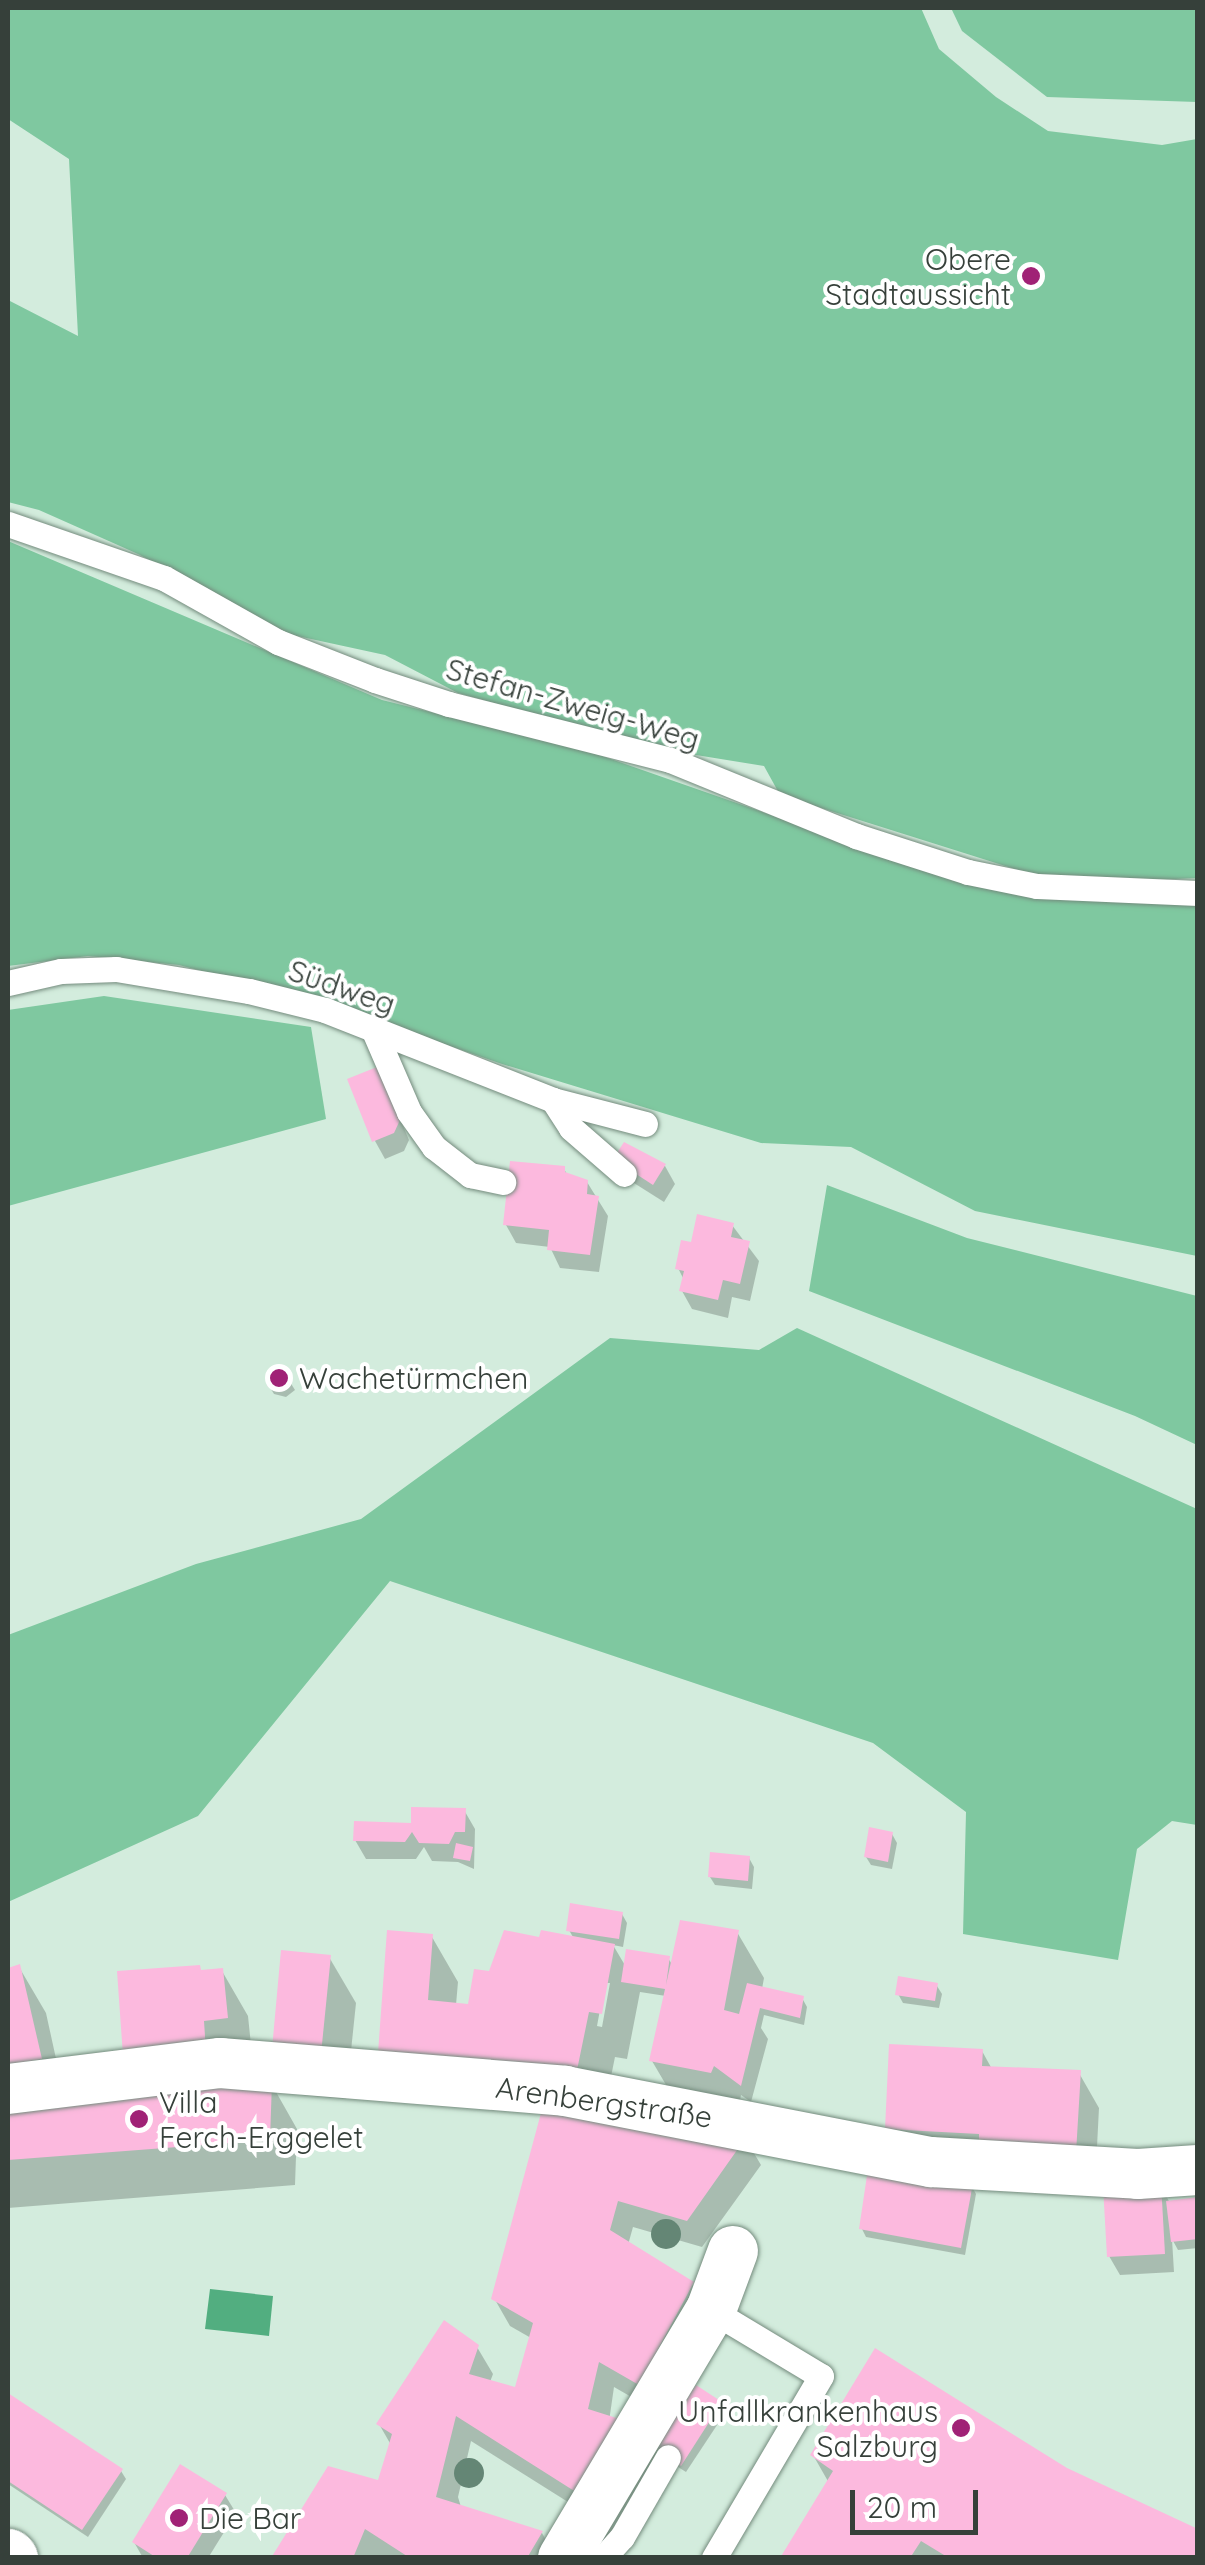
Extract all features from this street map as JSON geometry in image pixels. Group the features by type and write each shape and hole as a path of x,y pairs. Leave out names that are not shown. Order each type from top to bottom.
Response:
{"street":[{"name":"Arenbergstraße","path":"8,2088 220,2063 565,2091 931,2162 1138,2174 1198,2170"},
{"path":"563,2558 711,2310 733,2251"}],"lane":[{"name":"Stefan-Zweig-Weg","path":"8,524 164,578 278,642 375,680 450,704 670,760 856,836 949,866 1037,886 1198,894"},
{"name":"Südweg","path":"8,982 61,971 116,969 249,991 324,1010 553,1100 645,1124"},
{"path":"374,1031 409,1112 434,1148 470,1175 503,1182"},
{"path":"553,1100 571,1128 624,1174"},
{"path":"711,2310 821,2376 714,2558"},
{"path":"604,2558 622,2536 668,2457"}],"shaded area":[{"path":"8,8 921,8 939,49 996,97 1048,131 1162,145 1197,139 1197,878 1131,881 1040,877 780,795 764,766 659,749 458,693 385,655 288,634 138,554 39,510 8,502 8,300 78,336 69,159 8,119"},
{"path":"951,8 1197,8 1197,102 1047,97 962,31"},
{"path":"8,541 382,700 588,751 945,876 1197,905 1197,1256 975,1211 851,1147 761,1143 502,1064 328,1004 179,965 88,956 8,966"},
{"path":"104,996 311,1027 326,1119 8,1206 8,1010"},
{"path":"827,1185 967,1238 1197,1296 1197,1445 1135,1416 809,1291"},
{"path":"797,1328 1197,1509 1197,1825 1172,1821 1137,1849 1118,1960 963,1934 966,1812 873,1743 390,1581 198,1816 8,1902 8,1635 196,1564 361,1519 610,1338 759,1350"},
{"path":"210,2289 273,2296 269,2336 205,2329"}],"building":[{"path":"377,1067 400,1120 394,1133 372,1142 347,1079"},
{"path":"624,1142 666,1164 653,1185 613,1159"},
{"path":"510,1161 565,1166 565,1172 588,1180 587,1194 599,1196 590,1255 547,1250 549,1230 503,1225"},
{"path":"697,1214 734,1223 731,1237 750,1241 740,1284 723,1280 718,1300 679,1291 684,1271 675,1269 681,1240 691,1242"},
{"name":"Wachetürmchen","path":"286,1370 292,1380 281,1389 267,1386 269,1374 278,1376"},
{"path":"411,1807 466,1808 465,1832 455,1832 449,1844 419,1843 412,1832 405,1842 353,1841 354,1821 411,1823"},
{"path":"869,1827 893,1832 888,1862 864,1857"},
{"path":"456,1843 473,1847 470,1861 453,1858"},
{"path":"710,1852 750,1856 748,1881 708,1877"},
{"path":"570,1903 623,1912 619,1939 566,1931"},
{"path":"680,1920 739,1930 724,2010 739,2014 747,1983 804,1996 800,2018 760,2008 741,2086 714,2066 711,2073 649,2061 665,1989 621,1982 626,1949 670,1956 666,1985"},
{"path":"387,1930 433,1934 428,2000 468,2004 474,1969 489,1971 504,1930 539,1937 541,1930 615,1944 602,2014 589,2012 576,2075 378,2053"},
{"path":"281,1950 331,1955 321,2054 272,2049"},
{"path":"20,1964 42,2059 8,2065 8,1968"},
{"path":"200,1965 201,1970 223,1968 228,2018 204,2021 206,2051 123,2056 117,1971"},
{"path":"898,1976 938,1983 935,2001 895,1995"},
{"path":"889,2044 983,2049 982,2066 1081,2070 1076,2153 979,2148 979,2134 885,2129"},
{"name":"Villa Ferch-Erggelet","path":"272,2081 270,2140 8,2160 8,2098"},
{"path":"545,2098 747,2136 687,2221 618,2201 610,2230 694,2282 639,2385 599,2362 588,2409 626,2421 579,2494 456,2416 436,2497 543,2531 527,2558 410,2558 365,2529 353,2558 271,2558 328,2466 378,2480 392,2434 376,2424 444,2320 479,2345 469,2374 515,2387 533,2323 491,2299"},
{"path":"869,2162 973,2183 961,2248 859,2229"},
{"path":"1161,2183 1165,2254 1107,2257 1103,2186"},
{"path":"1198,2197 1198,2239 1171,2242 1166,2201"},
{"path":"875,2348 1067,2468 1198,2529 1198,2558 949,2558 921,2541 910,2558 780,2558 833,2471 810,2455"},
{"path":"696,2385 722,2402 681,2466 655,2448"},
{"path":"8,2393 123,2469 82,2530 8,2481"},
{"name":"Die Bar","path":"180,2464 227,2493 187,2558 157,2558 132,2542"}],"place":[{"name":"Obere Stadtaussicht","path":"1031,276"},
{"name":"Wachetürmchen","path":"279,1378"},
{"name":"Villa Ferch-Erggelet","path":"139,2119"},
{"name":"Unfallkrankenhaus Salzburg","path":"961,2428"},
{"name":"Die Bar","path":"179,2518"}]}
